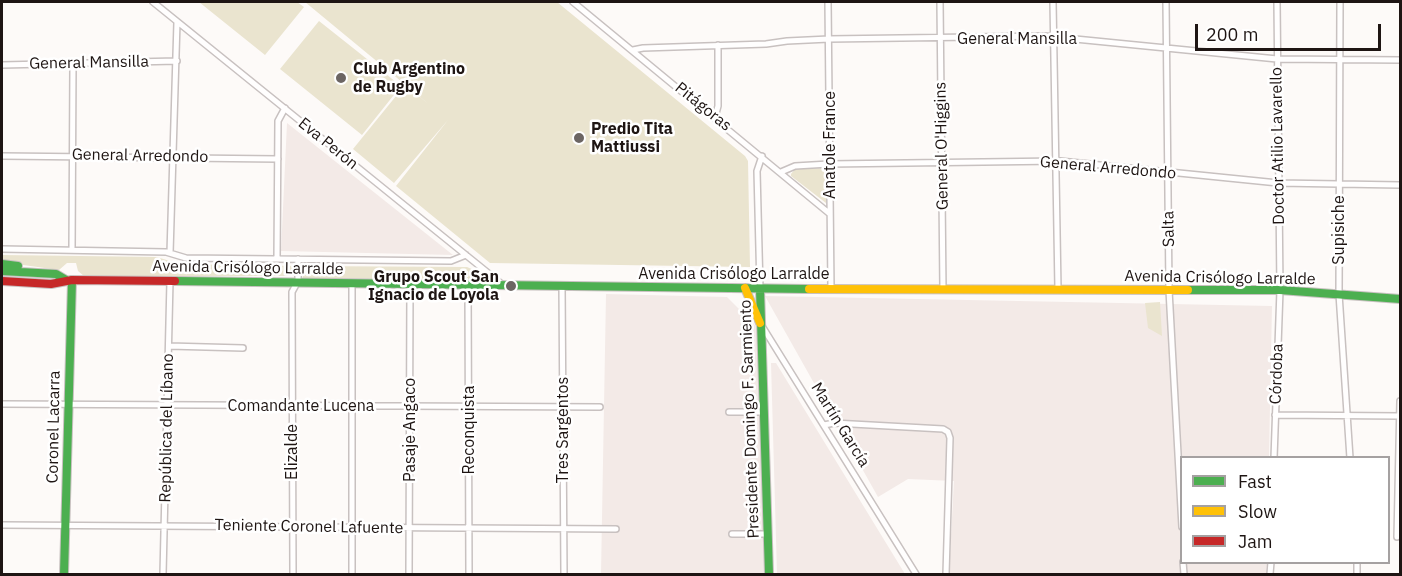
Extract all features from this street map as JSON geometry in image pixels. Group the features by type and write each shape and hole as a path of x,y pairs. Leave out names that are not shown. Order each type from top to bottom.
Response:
{"main road":[{"path":"2,264 27,267 40,272"},
{"name":"Avenida Crisólogo Larralde","path":"2,270 56,274 69,280"},
{"name":"Avenida Crisólogo Larralde","path":"2,281 59,284 69,280 468,286 745,288 760,286 943,290 1280,290 1401,299"},
{"name":"Coronel Lacarra","path":"64,574 69,280"},
{"name":"Presidente Domingo F. Sarmiento","path":"760,286 768,574"},
{"name":"Martín García","path":"745,288 761,324"}],"street":[{"name":"Eva Perón","path":"153,2 504,286"},
{"name":"Pitágoras","path":"573,2 830,214"},
{"name":"Anatole France","path":"828,2 831,289"},
{"name":"General O'Higgins","path":"940,2 943,290"},
{"path":"1053,2 1058,289"},
{"name":"Salta","path":"1166,2 1169,290 1180,491"},
{"name":"Doctor Atilio Lavarello","path":"1277,2 1280,290"},
{"name":"Supisiche","path":"1340,2 1339,294 1350,456"},
{"path":"170,253 177,22"},
{"name":"General Mansilla","path":"633,50 830,39 1054,36 1277,59 1401,60"},
{"path":"715,117 718,106 718,45"},
{"name":"General Mansilla","path":"2,65 177,61"},
{"path":"72,250 73,64"},
{"path":"277,259 278,121 285,108"},
{"name":"General Arredondo","path":"2,156 174,156 278,159"},
{"name":"Presidente Domingo F. Sarmiento","path":"760,286 757,171 762,156"},
{"name":"General Arredondo","path":"781,172 795,166 829,164 1054,162 1278,183 1401,185"},
{"path":"2,249 170,253 186,258 298,260 451,261 466,255"},
{"name":"Elizalde","path":"293,574 292,292 298,281 298,260"},
{"name":"República del Líbano","path":"163,574 170,281"},
{"path":"352,283 350,406 352,574"},
{"name":"Pasaje Angaco","path":"409,574 410,285"},
{"name":"Reconquista","path":"468,286 469,574"},
{"name":"Tres Sargentos","path":"562,286 564,574"},
{"name":"Córdoba","path":"1274,456 1280,290"},
{"name":"Martín García","path":"761,324 916,574"},
{"path":"169,346 243,348"},
{"path":"1399,537 1401,401"},
{"name":"Comandante Lucena","path":"2,404 600,408"},
{"path":"729,412 764,412"},
{"path":"1275,415 1400,416"},
{"path":"824,425 845,423 943,429 948,432 950,438 946,574"},
{"name":"Teniente Coronel Lafuente","path":"2,525 616,529"},
{"path":"732,534 767,534"}],"shaded area":[{"path":"199,2 297,2 304,7 265,55"},
{"name":"Predio Tita Mattiussi","path":"305,2 557,2 745,156 748,161 750,267 490,263 396,186 448,120 394,183 353,149 405,85 431,106"},
{"name":"Club Argentino de Rugby","path":"319,21 401,86 362,135 280,69"},
{"path":"287,123 453,255 281,251"},
{"path":"822,168 827,173 826,203 791,176 795,169"},
{"path":"2,255 157,257 179,264 296,266 296,276 84,276 78,271 76,263 67,263 59,270 2,262"},
{"path":"301,266 467,267 481,273 482,278 478,280 303,278"},
{"path":"606,294 727,297 765,335 766,574 601,574"},
{"path":"765,296 1272,306 1269,456 1180,456 1180,564 1267,564 1266,574 949,574 954,481 908,479 878,497"},
{"path":"1160,302 1162,336 1148,328 1145,303"},
{"path":"771,363 776,363 905,574 777,574"}],"traffic: fast":[{"path":"2,264 18,266"},
{"path":"2,271 56,274 66,280"},
{"path":"64,574 72,280"},
{"path":"175,281 809,289"},
{"path":"760,289 769,574"},
{"path":"1188,290 1280,290 1400,299"}],"traffic: slow":[{"path":"745,288 760,323"},
{"path":"809,289 1188,290"}],"traffic: jam":[{"path":"2,281 51,284 72,280 175,281"}],"place":[{"name":"Club Argentino de Rugby","path":"341,78"},
{"name":"Predio Tita Mattiussi","path":"579,138"},
{"name":"Grupo Scout San Ignacio de Loyola","path":"511,286"}]}
